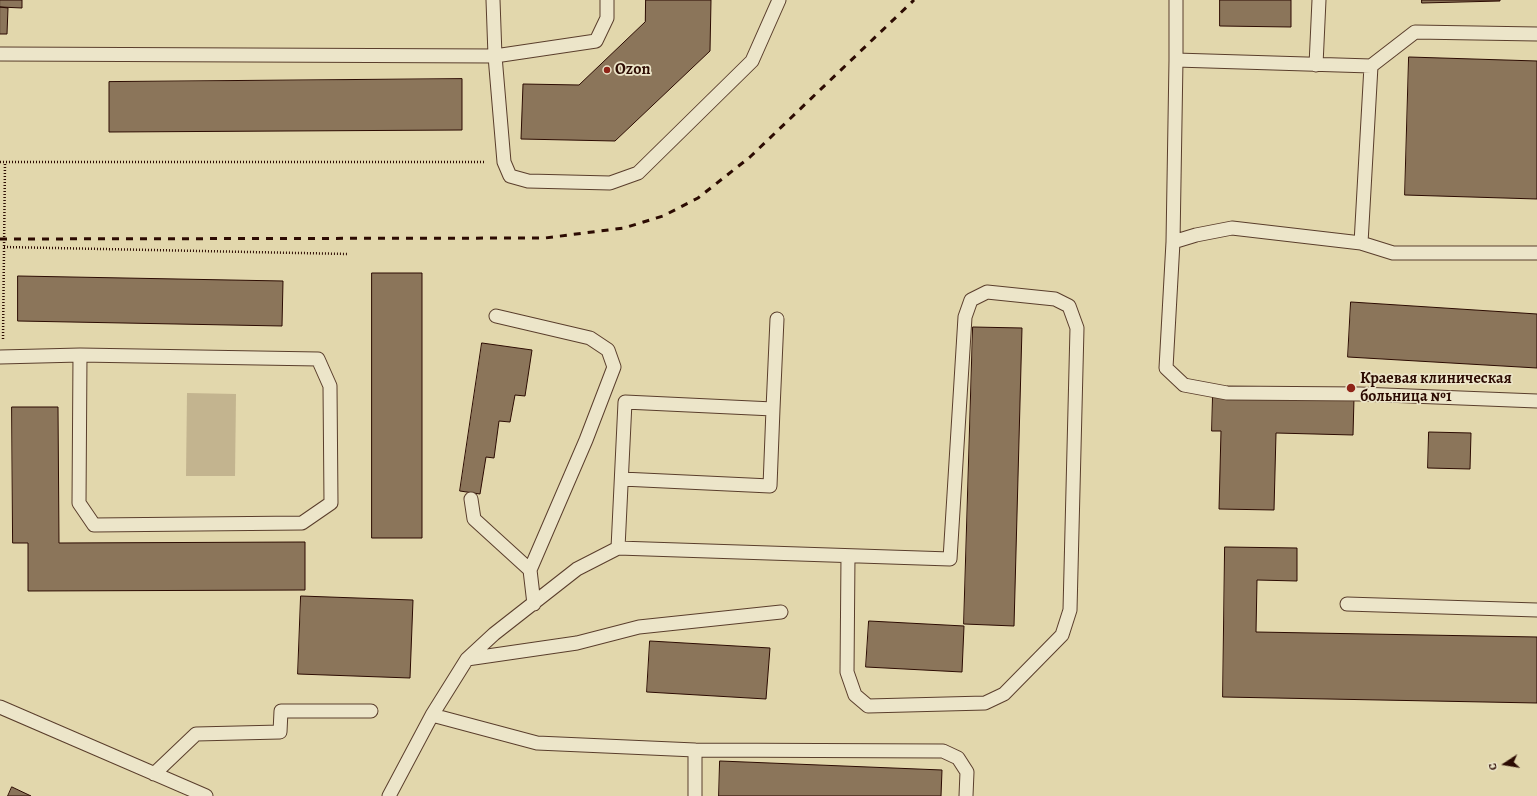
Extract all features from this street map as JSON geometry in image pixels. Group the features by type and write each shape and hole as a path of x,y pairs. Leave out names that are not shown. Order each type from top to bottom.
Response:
{"lane":[{"path":"493,0 495,56 504,162 510,176 528,181 610,183 638,173 752,61 779,0"},
{"path":"0,54 495,56 596,41 607,18 607,0"},
{"path":"1176,0 1172,242 1166,368 1184,385 1227,393 1360,394 1537,401"},
{"path":"1316,65 1319,0"},
{"path":"1176,60 1371,66 1415,32 1537,34"},
{"path":"1361,243 1371,66"},
{"path":"1172,242 1196,235 1232,228 1361,243 1392,253 1537,253"},
{"path":"389,796 432,715 467,659 494,634 577,569 618,548 950,559 965,317 971,300 987,292 1055,299 1069,306 1077,328 1070,610 1062,635 1004,694 985,703 868,706 855,695 847,672 848,556"},
{"path":"496,316 590,338 608,350 614,367 586,440 530,570 534,604"},
{"path":"622,479 770,486 777,319"},
{"path":"1,357 80,355 318,358 330,386 331,503 302,523 94,524 79,503 80,355"},
{"path":"618,548 625,402 773,409"},
{"path":"471,499 474,519 530,570"},
{"path":"1347,604 1537,610"},
{"path":"467,659 577,643 639,627 781,612"},
{"path":"0,707 206,796"},
{"path":"154,774 196,734 280,732 281,711 371,711"},
{"path":"432,715 536,743 695,750 943,751 958,758 967,772 966,796"},
{"path":"694,796 695,750"}],"path":[{"path":"0,162 504,162"},
{"path":"1,357 5,162"},
{"path":"4,247 348,254"}],"shaded area":[{"path":"187,393 236,394 235,476 186,476"}],"building":[{"path":"0,0 22,0 22,8 0,7"},
{"path":"646,0 711,0 710,51 615,141 521,139 523,84 579,85 645,22"},
{"path":"1220,0 1291,0 1291,27 1220,26"},
{"path":"1422,0 1500,0 1500,1 1422,3"},
{"path":"0,7 8,8 7,34 0,34"},
{"path":"1409,57 1537,61 1537,199 1405,195"},
{"path":"462,79 462,130 109,132 109,82"},
{"path":"372,273 422,273 422,538 372,538"},
{"path":"18,276 283,281 282,326 18,321"},
{"path":"1351,302 1537,314 1537,368 1348,357"},
{"path":"973,327 1022,328 1014,626 964,624"},
{"path":"482,343 532,350 525,396 515,395 510,422 499,421 494,458 486,457 480,494 460,491"},
{"path":"1213,394 1354,398 1353,435 1276,433 1274,510 1219,509 1221,431 1212,431"},
{"path":"12,407 58,407 59,543 305,542 305,590 28,591 28,543 13,543"},
{"path":"1429,432 1471,433 1470,469 1428,468"},
{"path":"1225,547 1297,548 1297,581 1257,580 1256,632 1537,637 1537,703 1223,697"},
{"path":"301,596 413,600 410,678 298,674"},
{"path":"869,621 964,626 962,672 866,667"},
{"path":"650,641 770,648 766,699 647,692"},
{"path":"720,761 942,770 941,796 719,796"},
{"path":"12,787 31,796 8,796"}],"railway":[{"path":"0,239 545,238 624,228 663,216 698,198 750,157 914,0"}],"place":[{"name":"Ozon","path":"607,70"},
{"name":"Краевая клиническая больница №1","path":"1351,388"}]}
